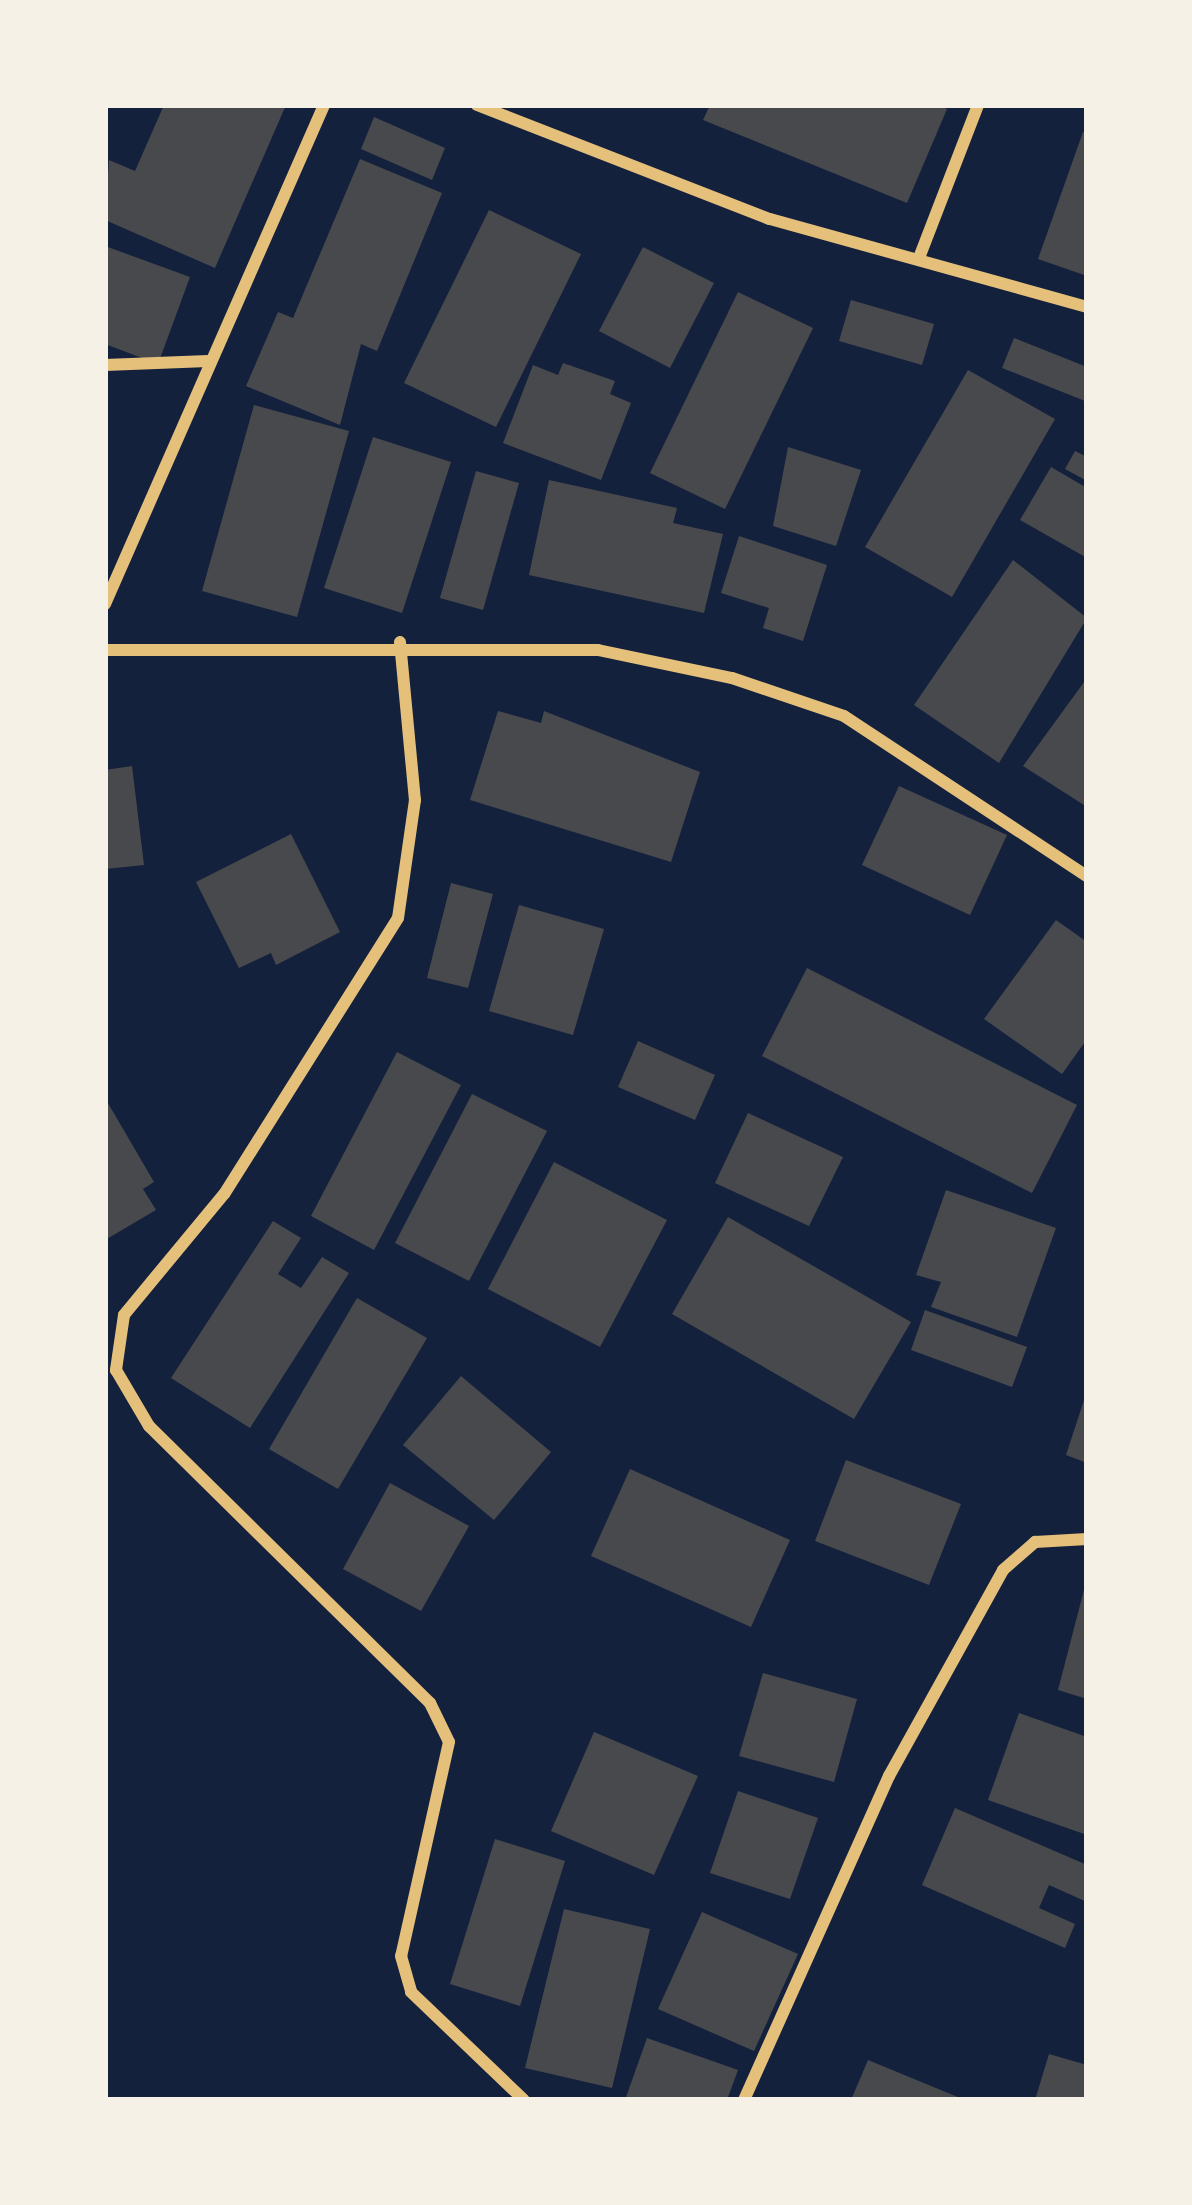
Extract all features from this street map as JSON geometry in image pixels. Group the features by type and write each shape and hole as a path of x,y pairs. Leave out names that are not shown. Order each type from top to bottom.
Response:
{"street":[{"path":"105,604 324,105"},
{"path":"477,105 680,188 1087,307"},
{"path":"920,258 978,105"},
{"path":"105,364 208,361"},
{"path":"105,650 400,642 598,650 799,701 971,790 1087,876"},
{"path":"400,642 415,800 398,918 224,1194 124,1316 116,1370 149,1426 430,1703 449,1742 401,1956 411,1992 524,2100"},
{"path":"744,2100 889,1776 1003,1570 1035,1542 1087,1538"}],"building":[{"path":"164,105 286,105 215,268 105,220 109,160 135,171"},
{"path":"710,105 937,105 947,109 907,203 703,120"},
{"path":"374,117 445,148 432,180 361,149"},
{"path":"1083,132 1087,133 1087,276 1038,259"},
{"path":"360,159 442,193 377,351 361,344 340,425 246,386 278,312 293,318"},
{"path":"489,210 581,254 496,427 404,383"},
{"path":"105,246 190,277 158,364 105,344"},
{"path":"643,247 714,283 670,368 599,331"},
{"path":"738,292 813,328 725,509 650,473"},
{"path":"851,300 934,324 922,365 839,341"},
{"path":"1014,338 1087,367 1085,401 1002,368"},
{"path":"563,363 615,381 610,394 631,403 601,480 503,443 533,365 558,375"},
{"path":"968,370 1055,419 952,597 865,547"},
{"path":"254,405 349,431 297,617 202,591"},
{"path":"373,437 451,462 402,613 324,588"},
{"path":"788,447 861,470 836,546 773,526"},
{"path":"1075,451 1087,457 1087,481 1065,469"},
{"path":"1051,467 1087,488 1087,558 1020,520"},
{"path":"476,471 519,483 483,610 440,598"},
{"path":"549,480 677,508 673,523 723,534 704,613 529,575"},
{"path":"739,536 827,565 803,641 763,628 769,608 721,593"},
{"path":"1013,560 1087,618 999,763 914,705"},
{"path":"1087,678 1087,807 1023,766"},
{"path":"498,711 541,723 544,711 700,772 671,862 470,800"},
{"path":"132,766 144,865 105,869 105,770"},
{"path":"899,786 1007,835 970,915 862,865"},
{"path":"291,834 340,932 276,965 271,953 239,968 196,882"},
{"path":"451,883 493,894 468,988 427,978"},
{"path":"519,905 604,929 573,1035 489,1011"},
{"path":"1056,920 1087,942 1087,1039 1062,1074 984,1019"},
{"path":"807,968 1077,1105 1032,1193 762,1056"},
{"path":"638,1041 715,1075 695,1120 618,1087"},
{"path":"397,1052 461,1085 374,1250 311,1216"},
{"path":"472,1094 547,1131 469,1281 395,1243"},
{"path":"105,1098 154,1182 143,1189 156,1210 105,1240"},
{"path":"748,1113 843,1157 809,1226 715,1183"},
{"path":"554,1162 667,1220 600,1347 488,1289"},
{"path":"946,1190 1056,1228 1017,1337 931,1307 941,1282 916,1275"},
{"path":"728,1217 911,1322 854,1419 672,1314"},
{"path":"273,1221 301,1238 278,1274 301,1288 322,1257 349,1273 250,1428 171,1378"},
{"path":"357,1298 427,1338 338,1489 269,1449"},
{"path":"925,1310 1027,1347 1012,1387 911,1350"},
{"path":"461,1376 551,1452 494,1520 403,1445"},
{"path":"1087,1394 1087,1463 1066,1455"},
{"path":"846,1460 961,1504 929,1585 815,1541"},
{"path":"630,1469 790,1540 751,1627 591,1556"},
{"path":"390,1483 469,1526 421,1611 343,1569"},
{"path":"1087,1582 1087,1699 1058,1690"},
{"path":"763,1673 857,1699 834,1782 739,1756"},
{"path":"1019,1713 1087,1737 1087,1835 988,1800"},
{"path":"594,1732 698,1776 654,1875 551,1831"},
{"path":"738,1791 818,1818 790,1899 710,1873"},
{"path":"955,1808 1087,1865 1087,1902 1049,1885 1039,1908 1075,1924 1065,1948 922,1885"},
{"path":"495,1839 565,1861 520,2006 450,1984"},
{"path":"564,1909 650,1929 612,2088 525,2068"},
{"path":"702,1912 798,1954 754,2051 658,2009"},
{"path":"647,2038 738,2070 727,2100 625,2100"},
{"path":"1049,2054 1087,2065 1087,2100 1035,2100"},
{"path":"868,2060 965,2100 851,2100"}]}
